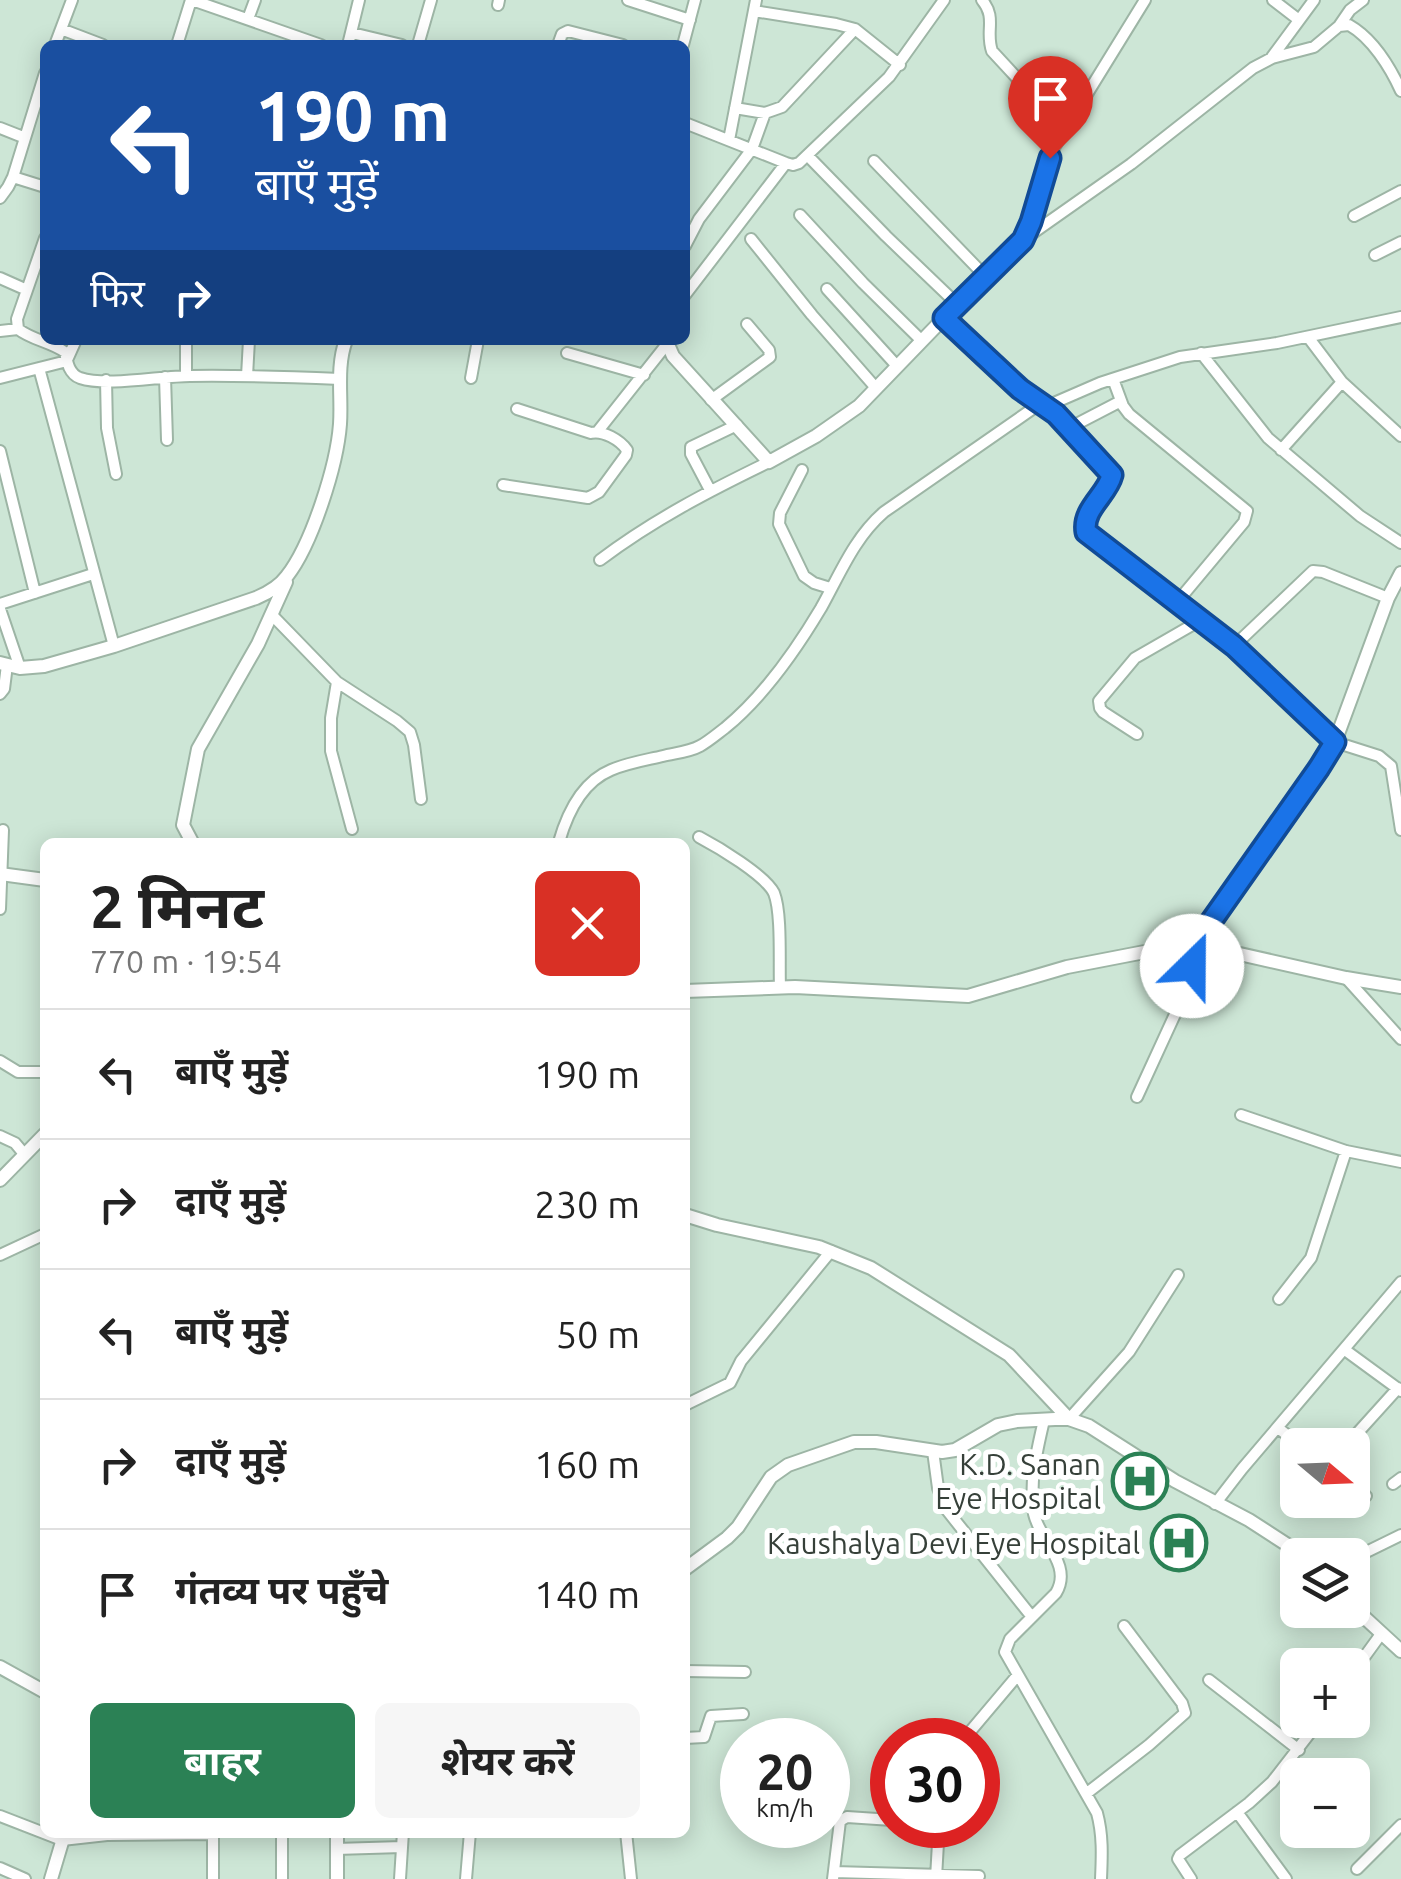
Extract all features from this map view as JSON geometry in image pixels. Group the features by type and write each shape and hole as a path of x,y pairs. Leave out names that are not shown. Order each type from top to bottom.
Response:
{"street":[{"path":"57,40 72,0"},
{"path":"179,40 191,0 307,40"},
{"path":"248,19 255,0"},
{"path":"350,39 359,0"},
{"path":"419,40 431,0"},
{"path":"628,0 690,20"},
{"path":"685,40 694,0"},
{"path":"788,16 791,0"},
{"path":"690,125 786,163 800,163 900,64 944,0"},
{"path":"982,0 991,16 992,51 1064,129"},
{"path":"1023,240 1050,158 1064,129 1144,0"},
{"path":"1273,0 1299,20"},
{"path":"1272,58 1314,0"},
{"path":"600,560 655,521 841,420 1023,240 1131,164 1228,87 1272,58 1314,47 1363,0"},
{"path":"729,140 755,6 855,29 900,64"},
{"path":"1338,26 1349,25 1364,37 1401,91"},
{"path":"61,29 90,40"},
{"path":"735,108 766,113 782,108 855,29"},
{"path":"560,40 568,31 603,40"},
{"path":"0,198 12,177 40,90"},
{"path":"690,236 752,149 766,113"},
{"path":"0,128 24,136"},
{"path":"808,156 957,304"},
{"path":"874,161 986,277"},
{"path":"690,288 786,163"},
{"path":"12,177 40,185"},
{"path":"1354,216 1401,191"},
{"path":"800,215 922,341"},
{"path":"751,239 876,388"},
{"path":"1375,255 1401,242"},
{"path":"18,330 17,318 40,252"},
{"path":"0,278 27,290"},
{"path":"827,290 897,366"},
{"path":"944,318 1020,389 1044,404 1112,475 1085,518 1086,532 1234,646 1335,742 1379,756 1390,766 1401,830"},
{"path":"561,838 576,802 608,770 700,746 734,720 784,661 820,609 869,525 1044,404 1200,352 1308,338 1401,318"},
{"path":"711,400 770,357 769,350 746,324"},
{"path":"0,331 18,330 40,340"},
{"path":"1308,338 1342,382 1401,436"},
{"path":"52,345 65,352 74,375 84,379 340,372"},
{"path":"67,361 74,345"},
{"path":"186,345 186,376"},
{"path":"247,376 249,345"},
{"path":"190,838 183,825 198,749 272,615 310,532 330,476 340,426 338,345"},
{"path":"340,372 345,345"},
{"path":"471,378 477,345"},
{"path":"598,432 665,345"},
{"path":"668,345 673,356 769,462"},
{"path":"1200,352 1250,418 1281,450 1401,544"},
{"path":"567,353 644,375"},
{"path":"0,378 67,361"},
{"path":"39,368 114,646"},
{"path":"165,378 167,440"},
{"path":"1113,379 1129,414 1247,512 1244,522 1178,600"},
{"path":"106,380 107,428 116,474"},
{"path":"1281,450 1342,382"},
{"path":"1069,428 1121,401"},
{"path":"502,486 582,498 593,496 627,450 620,442 598,432 517,410"},
{"path":"710,490 691,447 737,425"},
{"path":"0,451 36,593"},
{"path":"802,470 780,513 779,524 804,576 830,588"},
{"path":"1234,646 1313,570 1388,598"},
{"path":"1136,1097 1188,986 1191,944 1210,923 1335,742 1388,598 1401,573"},
{"path":"0,694 9,666 1,613 36,593 94,574"},
{"path":"9,666 44,666 114,646 267,593 288,576"},
{"path":"272,615 337,682 410,732 421,799"},
{"path":"1137,734 1103,712 1099,701 1135,658 1201,620"},
{"path":"337,682 331,751 352,829"},
{"path":"0,909 4,830"},
{"path":"699,837 728,853 773,892 780,987"},
{"path":"2,874 40,879"},
{"path":"690,990 780,987 968,996 1068,967 1191,944 1401,987"},
{"path":"1346,978 1401,1040"},
{"path":"0,1061 18,1072 40,1072"},
{"path":"1241,1115 1346,1151 1401,1162"},
{"path":"0,1136 15,1143 25,1155"},
{"path":"0,1180 40,1139"},
{"path":"1279,1299 1310,1258 1346,1151"},
{"path":"690,1217 831,1251 871,1268 996,1346 1069,1419"},
{"path":"0,1254 40,1236"},
{"path":"690,1403 730,1383 741,1361 831,1251"},
{"path":"1069,1419 1128,1352 1178,1276"},
{"path":"1215,1504 1401,1282"},
{"path":"1391,1296 1401,1305"},
{"path":"1346,1350 1399,1390 1362,1428"},
{"path":"690,1565 738,1527 771,1477 788,1465 854,1442 955,1450 998,1425 1017,1421 1069,1419 1090,1426 1280,1540"},
{"path":"1044,1420 1034,1466 1034,1515 1058,1563 1061,1584 1006,1645 1005,1652 1087,1793 1101,1826 1101,1879"},
{"path":"933,1451 938,1488 946,1509 1032,1617"},
{"path":"1370,1551 1399,1538"},
{"path":"1370,1623 1401,1651"},
{"path":"1087,1793 1184,1713 1182,1703 1124,1626"},
{"path":"1370,1649 1381,1634"},
{"path":"0,1667 40,1689"},
{"path":"690,1671 745,1672"},
{"path":"982,1718 1017,1676"},
{"path":"1209,1680 1299,1750"},
{"path":"690,1738 704,1737 711,1716 743,1714"},
{"path":"1191,1879 1180,1865 1180,1854 1272,1782 1307,1738"},
{"path":"1237,1812 1286,1879"},
{"path":"0,1816 40,1828"},
{"path":"870,1819 843,1818 834,1875 978,1876"},
{"path":"1357,1869 1401,1824"},
{"path":"51,1879 63,1838"},
{"path":"212,1838 213,1879"},
{"path":"282,1838 282,1879"},
{"path":"336,1838 336,1879"},
{"path":"400,1879 403,1838"},
{"path":"466,1879 469,1838"},
{"path":"627,1838 631,1879"},
{"path":"336,1849 402,1847"},
{"path":"936,1877 938,1848"},
{"path":"0,1868 25,1879"}],"place":[{"name":"K.D. Sanan Eye Hospital","path":"1140,1481"},
{"name":"Kaushalya Devi Eye Hospital","path":"1179,1543"}],"route":[{"path":"1050,158 1023,240 944,318 1020,389 1056,414 1112,475 1085,518 1086,532 1234,646 1335,742 1210,923 1191,944 1192,966"}]}
